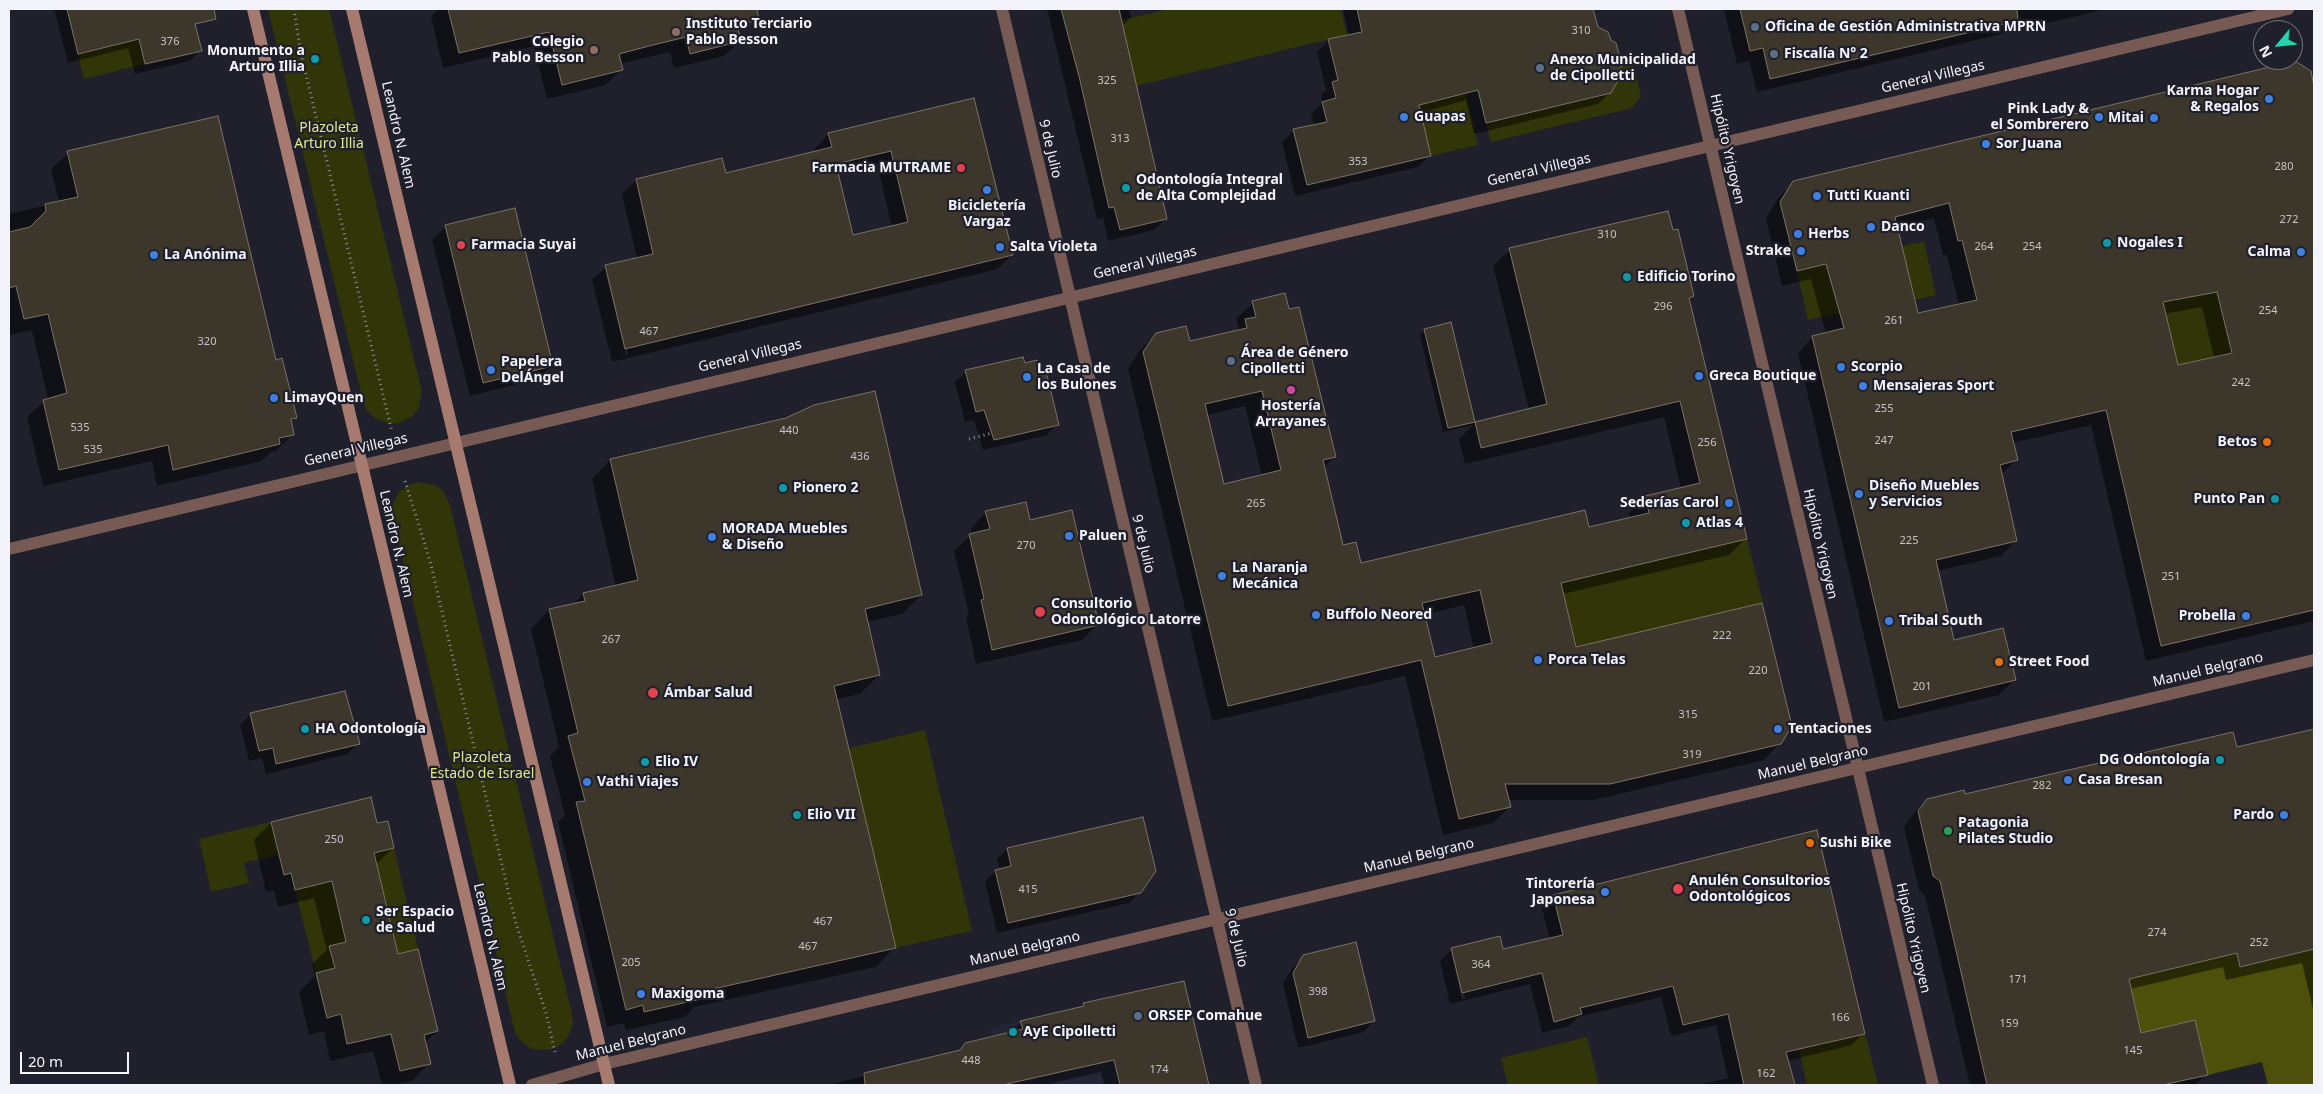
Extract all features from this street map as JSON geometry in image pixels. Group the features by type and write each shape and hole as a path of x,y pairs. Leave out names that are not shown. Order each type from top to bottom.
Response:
{"main road":[{"name":"Leandro N. Alem","path":"253,9 510,1085"},
{"name":"Leandro N. Alem","path":"352,9 609,1085"}],"street":[{"name":"9 de Julio","path":"1002,9 1256,1085"},
{"name":"Hipólito Yrigoyen","path":"1678,9 1933,1085"},
{"name":"General Villegas","path":"9,549 456,441 2288,9"},
{"name":"Manuel Belgrano","path":"532,1085 604,1064 2314,660"}],"path":[{"path":"294,9 300,54 390,424"},
{"path":"969,439 992,433"},
{"path":"406,486 428,554 516,924 546,1013 554,1048"}],"shaded area":[{"path":"2314,949 2314,1085 2268,1085 2262,1062 2208,1075 2195,1020 2141,1033 2129,979 2237,953 2241,967"},
{"path":"1084,1006 1096,1058 1113,1055 1120,1085 1005,1085 991,1028"}],"green space":[{"name":"Plazoleta Arturo Illia","path":"268,9 329,9 422,392 418,410 411,417 399,423 390,424 376,419 366,410 363,401"},
{"path":"1169,9 1341,9 1347,35 1136,86 1131,64 1077,76 1067,33"},
{"path":"134,19 145,64 84,79 78,54"},
{"path":"1454,43 1478,145 1431,156 1407,54"},
{"path":"1633,63 1641,96 1632,108 1491,142 1486,123 1604,95 1603,87 1616,84 1619,79 1618,70 1622,66"},
{"path":"1924,241 1936,295 1915,300 1868,306 1808,320 1797,271"},
{"path":"2149,244 2214,292 2218,292 2227,333 2292,338 2178,365"},
{"name":"Plazoleta Estado de Israel","path":"419,482 437,486 444,492 450,505 572,1014 573,1023 568,1037 562,1044 550,1050 531,1049 515,1033 393,518 392,505 399,492 410,484"},
{"path":"1747,539 1763,603 1577,647 1561,583"},
{"path":"925,730 972,931 895,948 849,748"},
{"path":"271,822 279,855 244,863 249,883 211,892 199,839"},
{"path":"394,848 418,949 393,955 388,932 393,931 386,899 336,899 346,942 329,946 335,968 316,973 295,890 327,882 341,861"},
{"path":"1865,1033 1878,1085 1807,1085 1799,1050"},
{"path":"1587,1037 1599,1085 1508,1085 1501,1058"}],"building":[{"path":"67,9 214,9 216,19 195,24 202,51 145,64 139,39 78,54"},
{"path":"448,9 757,9 759,20 737,25 741,41 690,54 686,37 649,46 619,54 623,70 562,85 549,32 459,53"},
{"path":"1061,9 1119,9 1167,219 1120,230 1114,207 1109,208 1079,76"},
{"path":"1357,9 1593,9 1598,27 1608,32 1611,40 1616,43 1622,66 1618,70 1619,79 1611,93 1486,123 1478,90 1419,105 1431,156 1307,185 1293,129 1327,122 1322,102 1336,98 1332,82 1338,80 1328,39 1362,32"},
{"path":"1740,9 2017,9 2018,21 1770,79 1763,48 1750,51"},
{"path":"2303,66 2311,71 2314,87 2314,610 2161,646 2106,410 2011,432 2018,460 2000,465 2017,541 1936,560 1954,640 2003,628 2016,680 1899,708 1812,336 1844,328 1826,264 1797,271 1780,202 1793,181 2257,70 2303,70","holes":["1949,203 1958,241 1962,240 1977,300 1918,313 1895,217","2217,292 2232,353 2178,365 2163,302"]},
{"path":"974,98 1013,255 625,349 605,265 653,254 636,179 722,158 726,173 832,147 828,133","holes":["891,151 908,222 853,235 836,164"]},
{"path":"218,116 276,360 282,358 297,418 291,419 294,435 279,438 280,444 173,470 168,445 59,470 43,400 67,393 48,314 24,319 16,286 9,288 9,232 30,227 46,211 45,204 78,197 67,151"},
{"path":"515,208 553,366 483,383 445,225"},
{"path":"1668,211 1673,230 1678,229 1694,296 1689,298 1747,539 1561,583 1576,647 1762,603 1792,726 1781,744 1610,784 1505,784 1511,807 1459,819 1421,660 1228,706 1143,352 1156,333 1186,326 1190,341 1247,328 1245,319 1256,317 1252,301 1285,293 1289,309 1299,307 1336,457 1323,460 1343,545 1356,542 1361,563 1585,510 1589,527 1649,513 1645,496 1700,483 1680,401 1481,448 1475,422 1547,404 1509,248","holes":["1262,391 1281,470 1224,484 1205,404","1480,590 1492,643 1435,657 1422,603"]},
{"path":"1451,322 1475,422 1448,428 1424,329"},
{"path":"1023,357 1025,363 1037,360 1040,373 1046,371 1059,425 994,440 984,410 976,412 965,370"},
{"path":"875,391 922,595 865,609 880,675 834,686 896,948 704,991 705,998 644,1012 643,1005 626,1010 576,802 585,801 568,736 578,733 549,609 585,601 583,593 638,580 610,459 786,418 814,405"},
{"path":"1026,502 1030,520 1072,510 1099,625 992,650 981,600 984,599 969,534 990,529 985,511"},
{"name":"HA Odontología","path":"345,691 360,744 276,764 273,748 259,751 250,713"},
{"path":"2314,729 2314,949 2240,967 2237,953 2129,979 2141,1033 2195,1020 2208,1075 2162,1085 1987,1085 1940,881 1933,876 1918,811 1927,799 1964,790 1965,794 2233,732 2237,747"},
{"path":"371,797 377,823 388,821 394,848 374,853 398,954 418,949 438,1031 424,1035 431,1064 400,1071 391,1034 347,1044 341,1014 327,1018 316,973 335,968 329,946 346,942 332,881 295,890 291,873 284,875 271,822"},
{"path":"1143,817 1156,871 1141,893 1008,923 995,870 1011,866 1007,848"},
{"path":"1817,830 1865,1034 1786,1052 1795,1085 1744,1085 1728,1014 1683,1025 1673,986 1580,1008 1582,1014 1554,1022 1542,973 1462,993 1451,948 1500,936 1503,949 1563,935 1553,895"},
{"path":"1356,942 1375,1021 1308,1038 1293,973 1303,955"},
{"path":"1184,981 1209,1085 1120,1085 1114,1060 1002,1085 865,1085 864,1073 960,1050 965,1043 1023,1029 1020,1021 1084,1006 1083,1003"}],"place":[{"name":"Oficina de Gestión Administrativa MPRN","path":"1755,27"},
{"name":"Instituto Terciario Pablo Besson","path":"676,32"},
{"name":"Colegio Pablo Besson","path":"594,50"},
{"name":"Fiscalía N° 2","path":"1774,54"},
{"name":"Monumento a Arturo Illia","path":"315,59"},
{"name":"Anexo Municipalidad de Cipolletti","path":"1540,68"},
{"name":"Karma Hogar & Regalos","path":"2269,99"},
{"name":"Guapas","path":"1404,117"},
{"name":"Pink Lady & el Sombrerero","path":"2099,117"},
{"name":"Mitai","path":"2154,118"},
{"name":"Sor Juana","path":"1986,144"},
{"name":"Farmacia MUTRAME","path":"961,168"},
{"name":"Odontología Integral de Alta Complejidad","path":"1126,188"},
{"name":"Bicicletería Vargaz","path":"987,190"},
{"name":"Tutti Kuanti","path":"1817,196"},
{"name":"Danco","path":"1871,227"},
{"name":"Herbs","path":"1798,234"},
{"name":"Nogales I","path":"2107,243"},
{"name":"Farmacia Suyai","path":"461,245"},
{"name":"Salta Violeta","path":"1000,247"},
{"name":"Strake","path":"1801,251"},
{"name":"Calma","path":"2301,252"},
{"name":"La Anónima","path":"154,255"},
{"name":"Edificio Torino","path":"1627,277"},
{"name":"Área de Género Cipolletti","path":"1231,361"},
{"name":"Scorpio","path":"1841,367"},
{"name":"Papelera DelÁngel","path":"491,370"},
{"name":"Greca Boutique","path":"1699,376"},
{"name":"La Casa de los Bulones","path":"1027,377"},
{"name":"Mensajeras Sport","path":"1863,386"},
{"name":"Hostería Arrayanes","path":"1291,390"},
{"name":"LimayQuen","path":"274,398"},
{"name":"Betos","path":"2267,442"},
{"name":"Pionero 2","path":"783,488"},
{"name":"Diseño Muebles y Servicios","path":"1859,494"},
{"name":"Punto Pan","path":"2275,499"},
{"name":"Sederías Carol","path":"1729,503"},
{"name":"Atlas 4","path":"1686,523"},
{"name":"Paluen","path":"1069,536"},
{"name":"MORADA Muebles & Diseño","path":"712,537"},
{"name":"La Naranja Mecánica","path":"1222,576"},
{"name":"Consultorio Odontológico Latorre","path":"1040,612"},
{"name":"Buffolo Neored","path":"1316,615"},
{"name":"Probella","path":"2246,616"},
{"name":"Tribal South","path":"1889,621"},
{"name":"Porca Telas","path":"1538,660"},
{"name":"Street Food","path":"1999,662"},
{"name":"Ámbar Salud","path":"653,693"},
{"name":"HA Odontología","path":"305,729"},
{"name":"Tentaciones","path":"1778,729"},
{"name":"DG Odontología","path":"2220,760"},
{"name":"Elio IV","path":"645,762"},
{"name":"Casa Bresan","path":"2068,780"},
{"name":"Vathi Viajes","path":"587,782"},
{"name":"Elio VII","path":"797,815"},
{"name":"Pardo","path":"2284,815"},
{"name":"Patagonia Pilates Studio","path":"1948,831"},
{"name":"Sushi Bike","path":"1810,843"},
{"name":"Anulén Consultorios Odontológicos","path":"1678,889"},
{"name":"Tintorería Japonesa","path":"1605,892"},
{"name":"Ser Espacio de Salud","path":"366,920"},
{"name":"Maxigoma","path":"641,994"},
{"name":"ORSEP Comahue","path":"1138,1016"},
{"name":"AyE Cipolletti","path":"1013,1032"}]}
